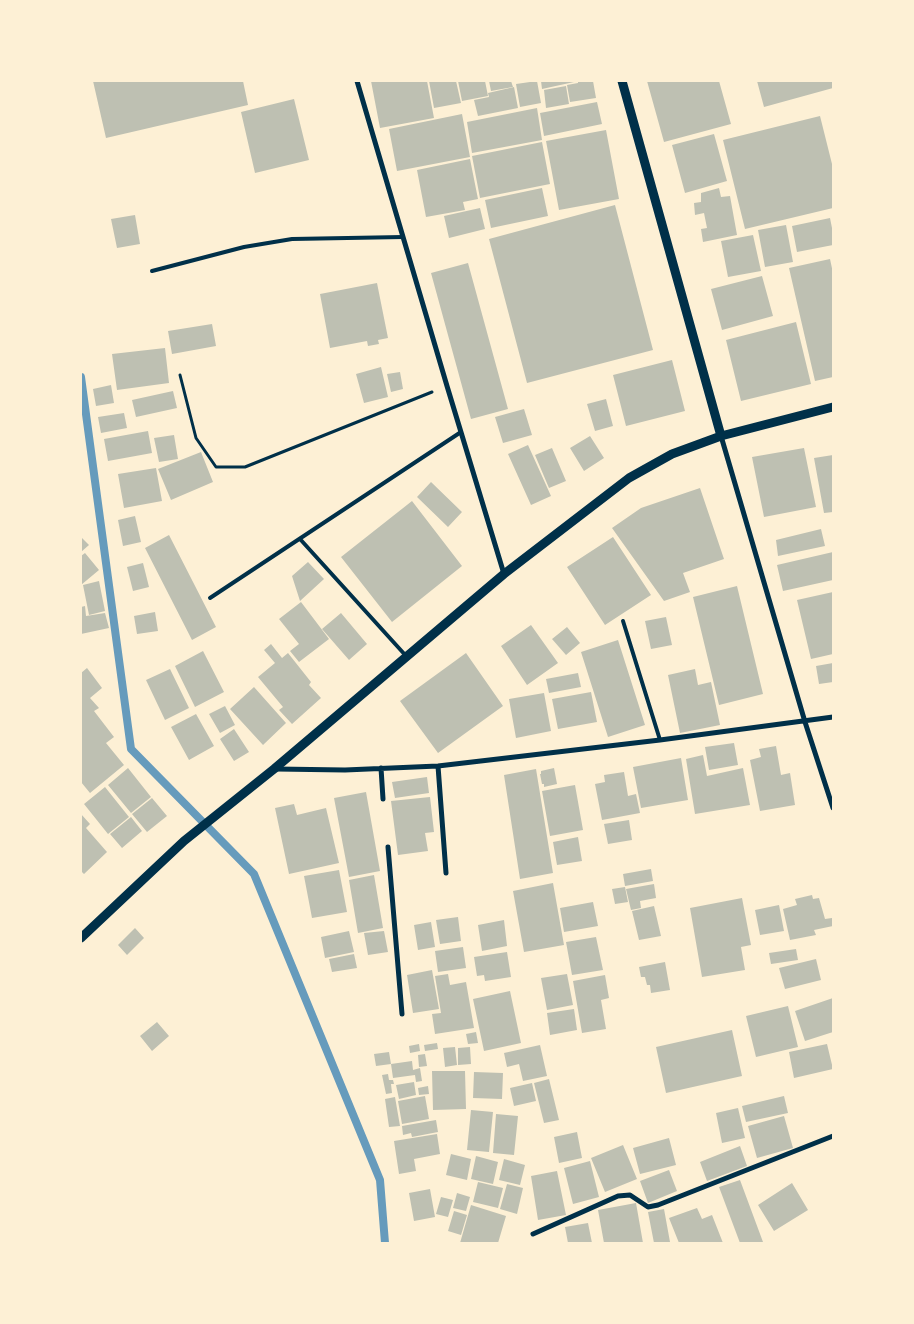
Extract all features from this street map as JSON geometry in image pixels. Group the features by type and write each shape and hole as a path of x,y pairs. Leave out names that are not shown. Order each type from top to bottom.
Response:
{"street":[{"path":"357,81 504,574"},
{"path":"622,81 720,436 805,722 833,808"},
{"path":"81,938 184,841 274,769 504,574 629,478 672,454 720,436 833,407"},
{"path":"274,769 345,770 438,766 660,740 833,717"},
{"path":"438,766 446,873"},
{"path":"380,768 383,799"},
{"path":"388,847 402,1014"},
{"path":"533,1234 618,1196 630,1195 648,1206 658,1205 833,1136"}],"lane":[{"path":"152,271 244,247 292,239 403,237"},
{"path":"210,598 461,432"},
{"path":"300,539 406,657"},
{"path":"623,621 660,740"}],"path":[{"path":"180,375 196,438 216,468 245,468 447,386"}],"building":[{"path":"93,81 243,81 248,105 106,138"},
{"path":"371,81 427,81 434,118 380,128"},
{"path":"429,81 456,81 461,103 434,108"},
{"path":"458,81 485,81 488,96 462,101"},
{"path":"489,81 511,81 513,87 491,91"},
{"path":"537,81 541,103 520,107 516,84"},
{"path":"541,81 574,81 574,82 542,89"},
{"path":"578,81 593,81 596,98 570,102 567,85 578,83"},
{"path":"647,81 719,81 731,124 664,142"},
{"path":"757,81 833,81 833,88 764,107"},
{"path":"566,86 569,104 546,108 544,90"},
{"path":"514,87 518,108 478,116 474,100 489,97 488,93"},
{"path":"294,99 309,160 255,173 241,112"},
{"path":"597,102 602,124 544,136 540,113"},
{"path":"537,108 542,140 472,153 467,122"},
{"path":"462,114 470,157 397,171 389,129"},
{"path":"820,116 833,168 833,208 745,229 723,140"},
{"path":"606,130 619,199 559,210 546,141"},
{"path":"714,134 727,181 685,193 672,145"},
{"path":"542,142 550,184 480,198 472,156"},
{"path":"470,159 478,199 463,202 465,210 426,217 417,170"},
{"path":"542,188 548,216 491,228 485,200"},
{"path":"719,188 721,197 730,196 737,235 703,242 701,229 707,228 704,213 695,215 694,203 701,202 701,193"},
{"path":"615,205 653,350 527,383 489,239"},
{"path":"480,208 485,229 449,238 444,216"},
{"path":"135,215 140,244 117,248 111,219"},
{"path":"830,218 833,245 797,252 792,226"},
{"path":"786,225 793,262 765,267 758,230"},
{"path":"753,235 761,271 728,277 721,241"},
{"path":"830,259 833,273 833,377 815,381 789,268"},
{"path":"468,263 508,409 471,419 431,273"},
{"path":"762,276 773,316 722,330 711,289"},
{"path":"377,283 388,338 378,340 379,344 368,346 367,341 330,348 320,294"},
{"path":"796,322 811,384 741,401 726,340"},
{"path":"212,324 216,346 172,354 168,331"},
{"path":"165,348 169,383 117,390 112,354"},
{"path":"672,360 685,411 626,426 613,375"},
{"path":"381,367 388,397 364,403 356,374"},
{"path":"400,372 403,389 391,392 387,374"},
{"path":"111,385 114,403 96,406 93,389"},
{"path":"173,391 177,408 136,417 132,400"},
{"path":"606,399 613,426 595,431 587,404"},
{"path":"524,409 532,435 503,443 495,417"},
{"path":"124,413 127,428 101,433 98,417"},
{"path":"148,431 152,453 108,461 104,439"},
{"path":"174,435 178,459 159,462 154,438"},
{"path":"590,436 604,458 584,471 570,448"},
{"path":"528,445 551,496 531,505 508,454"},
{"path":"552,448 566,481 549,488 535,455"},
{"path":"804,448 816,507 764,517 752,457"},
{"path":"201,452 213,482 171,500 158,469"},
{"path":"833,455 833,512 824,513 814,458"},
{"path":"156,468 162,501 124,508 118,474"},
{"path":"431,482 462,512 448,527 417,497"},
{"path":"700,488 724,559 683,573 690,592 664,601 612,528 641,508"},
{"path":"412,501 462,566 392,622 341,557"},
{"path":"135,516 141,542 123,546 118,520"},
{"path":"821,529 825,546 778,556 776,540"},
{"path":"169,535 216,627 192,640 145,548"},
{"path":"81,537 89,545 81,552"},
{"path":"613,537 651,595 605,625 567,567"},
{"path":"833,552 833,580 783,591 777,565"},
{"path":"85,553 99,570 81,585 81,556"},
{"path":"308,562 324,579 300,601 292,576"},
{"path":"143,563 149,587 133,591 127,567"},
{"path":"99,581 105,611 89,615 83,585"},
{"path":"737,586 763,694 719,705 693,597"},
{"path":"833,592 833,654 811,659 797,600"},
{"path":"301,602 329,639 299,662 290,651 299,644 279,619"},
{"path":"85,606 86,616 105,613 109,628 81,634 81,607"},
{"path":"155,612 158,631 137,634 134,616"},
{"path":"341,613 367,644 349,660 322,629"},
{"path":"666,617 672,645 651,649 645,621"},
{"path":"531,625 558,663 527,685 501,646"},
{"path":"567,627 580,643 566,655 552,639"},
{"path":"618,640 645,725 608,737 581,652"},
{"path":"271,644 282,658 288,653 311,682 309,685 321,698 292,724 279,710 283,707 258,677 275,663 264,650"},
{"path":"203,651 224,692 195,707 175,666"},
{"path":"466,653 503,706 438,753 400,701"},
{"path":"833,663 833,682 819,684 816,666"},
{"path":"87,668 102,688 90,698 99,708 94,711 114,737 106,743 124,765 90,793 81,782 81,673"},
{"path":"170,669 189,708 165,720 146,680"},
{"path":"695,669 698,685 711,682 720,725 680,733 668,675"},
{"path":"578,673 581,687 549,693 546,679"},
{"path":"254,687 286,723 263,745 230,709"},
{"path":"591,692 597,722 558,729 552,699"},
{"path":"544,693 551,731 516,738 509,699"},
{"path":"225,706 235,725 220,733 209,714"},
{"path":"196,714 214,746 189,760 171,727"},
{"path":"234,729 249,752 234,761 220,739"},
{"path":"734,743 738,765 709,770 705,747"},
{"path":"776,746 781,775 790,773 795,805 760,811 750,760 761,757 759,749"},
{"path":"703,755 707,776 743,768 750,805 695,814 686,759"},
{"path":"681,758 688,800 641,808 633,767"},
{"path":"128,768 151,797 131,813 108,785"},
{"path":"554,768 557,784 544,787 540,774 541,771"},
{"path":"536,769 553,873 520,879 504,775"},
{"path":"624,772 628,796 636,794 640,813 602,820 595,784 605,782 604,775"},
{"path":"427,777 429,793 395,798 392,782"},
{"path":"575,785 583,830 550,836 542,791"},
{"path":"105,787 129,817 108,834 84,804"},
{"path":"366,792 380,871 349,877 334,798"},
{"path":"430,797 434,832 425,833 428,851 398,855 391,801"},
{"path":"152,798 167,816 147,832 132,814"},
{"path":"294,804 297,815 326,808 339,863 289,874 275,808"},
{"path":"81,814 90,824 86,828 107,852 84,874 81,871"},
{"path":"131,817 142,831 122,848 110,834"},
{"path":"629,820 632,840 608,844 604,824"},
{"path":"578,837 582,861 557,865 553,842"},
{"path":"651,869 653,881 625,886 623,874"},
{"path":"339,870 347,912 312,918 304,876"},
{"path":"374,875 383,928 358,933 349,880"},
{"path":"553,883 564,945 524,952 513,891"},
{"path":"654,884 656,898 640,901 641,908 631,910 626,889"},
{"path":"625,887 628,902 615,904 612,889"},
{"path":"812,895 813,899 819,898 825,919 832,918 833,926 814,930 816,935 790,940 783,909 797,905 795,899"},
{"path":"742,898 751,945 741,947 745,970 702,977 690,908"},
{"path":"593,902 598,926 564,932 560,908"},
{"path":"779,905 784,931 760,935 755,910"},
{"path":"654,906 661,936 639,940 632,911"},
{"path":"458,917 461,941 440,944 436,920"},
{"path":"504,920 507,946 482,951 478,925"},
{"path":"431,922 435,947 418,950 414,925"},
{"path":"135,928 144,938 127,955 118,945"},
{"path":"349,931 354,952 325,958 321,937"},
{"path":"384,931 388,952 368,955 364,933"},
{"path":"596,937 603,970 572,975 566,942"},
{"path":"463,947 466,968 438,972 435,951"},
{"path":"796,949 798,960 771,964 769,953"},
{"path":"507,952 511,977 485,981 484,975 477,976 474,957"},
{"path":"354,954 357,968 332,972 329,959"},
{"path":"816,959 821,980 785,989 779,968"},
{"path":"665,962 670,990 651,993 650,985 647,985 645,977 641,977 639,967"},
{"path":"432,970 439,1009 413,1013 407,975"},
{"path":"448,974 450,985 466,982 474,1028 435,1034 432,1014 441,1013 435,976"},
{"path":"567,974 573,1005 547,1010 541,978"},
{"path":"605,975 609,998 601,1000 606,1029 582,1033 573,981"},
{"path":"510,991 521,1043 484,1051 473,999"},
{"path":"833,998 833,1032 805,1041 795,1011"},
{"path":"788,1006 798,1047 756,1057 746,1016"},
{"path":"574,1009 577,1030 550,1035 547,1013"},
{"path":"157,1022 169,1036 152,1051 140,1036"},
{"path":"732,1030 742,1076 666,1093 656,1047"},
{"path":"476,1032 478,1043 468,1044 466,1034"},
{"path":"437,1043 438,1049 425,1051 424,1045"},
{"path":"419,1044 420,1051 410,1053 409,1046"},
{"path":"827,1044 833,1069 794,1078 789,1052"},
{"path":"540,1045 547,1076 523,1081 519,1064 507,1067 504,1053"},
{"path":"455,1047 457,1065 445,1067 443,1048"},
{"path":"470,1047 471,1064 458,1065 458,1048"},
{"path":"389,1052 391,1064 376,1066 374,1054"},
{"path":"425,1054 427,1066 419,1067 418,1055"},
{"path":"412,1061 413,1070 420,1068 422,1081 416,1082 415,1075 393,1078 391,1064"},
{"path":"432,1071 465,1071 466,1109 433,1110"},
{"path":"474,1072 503,1073 502,1099 473,1098"},
{"path":"388,1074 389,1080 393,1080 394,1084 391,1084 392,1093 386,1094 382,1075"},
{"path":"549,1079 559,1120 544,1123 534,1083"},
{"path":"414,1082 416,1095 399,1099 396,1085"},
{"path":"532,1083 536,1101 514,1106 510,1088"},
{"path":"428,1086 429,1094 419,1095 418,1088"},
{"path":"425,1096 429,1119 402,1124 398,1101"},
{"path":"784,1096 788,1113 746,1122 742,1106"},
{"path":"395,1097 400,1126 389,1127 385,1099"},
{"path":"738,1108 745,1138 722,1143 716,1113"},
{"path":"471,1110 493,1112 489,1152 467,1150"},
{"path":"496,1114 518,1116 514,1155 493,1153"},
{"path":"784,1116 793,1148 757,1158 748,1126"},
{"path":"436,1120 438,1132 412,1137 411,1133 403,1135 402,1126"},
{"path":"577,1132 582,1158 559,1163 554,1137"},
{"path":"437,1134 440,1154 414,1159 416,1171 399,1174 394,1141"},
{"path":"669,1138 676,1165 640,1174 633,1148"},
{"path":"623,1145 637,1179 605,1192 591,1158"},
{"path":"740,1146 747,1166 707,1181 700,1162"},
{"path":"451,1154 471,1159 467,1180 446,1175"},
{"path":"476,1156 498,1162 493,1184 471,1179"},
{"path":"504,1159 525,1165 520,1185 499,1180"},
{"path":"590,1161 599,1197 573,1204 564,1168"},
{"path":"669,1170 677,1191 648,1203 640,1181"},
{"path":"557,1171 566,1215 538,1220 531,1176"},
{"path":"740,1180 763,1242 761,1243 740,1243 719,1187"},
{"path":"478,1182 503,1188 498,1208 473,1202"},
{"path":"792,1183 808,1210 774,1231 758,1205"},
{"path":"507,1184 523,1188 517,1214 500,1209"},
{"path":"430,1189 435,1217 414,1221 409,1193"},
{"path":"457,1193 470,1197 466,1211 453,1208"},
{"path":"441,1197 453,1200 448,1217 436,1214"},
{"path":"636,1203 643,1243 604,1243 598,1210"},
{"path":"471,1205 506,1216 498,1243 460,1243"},
{"path":"697,1208 702,1219 712,1215 723,1243 679,1243 669,1218"},
{"path":"664,1209 670,1242 654,1243 648,1212"},
{"path":"454,1211 467,1215 461,1235 448,1231"},
{"path":"588,1223 592,1243 568,1243 565,1227"}],"waterway":[{"path":"81,377 131,749 254,874 380,1180 385,1243"}]}
